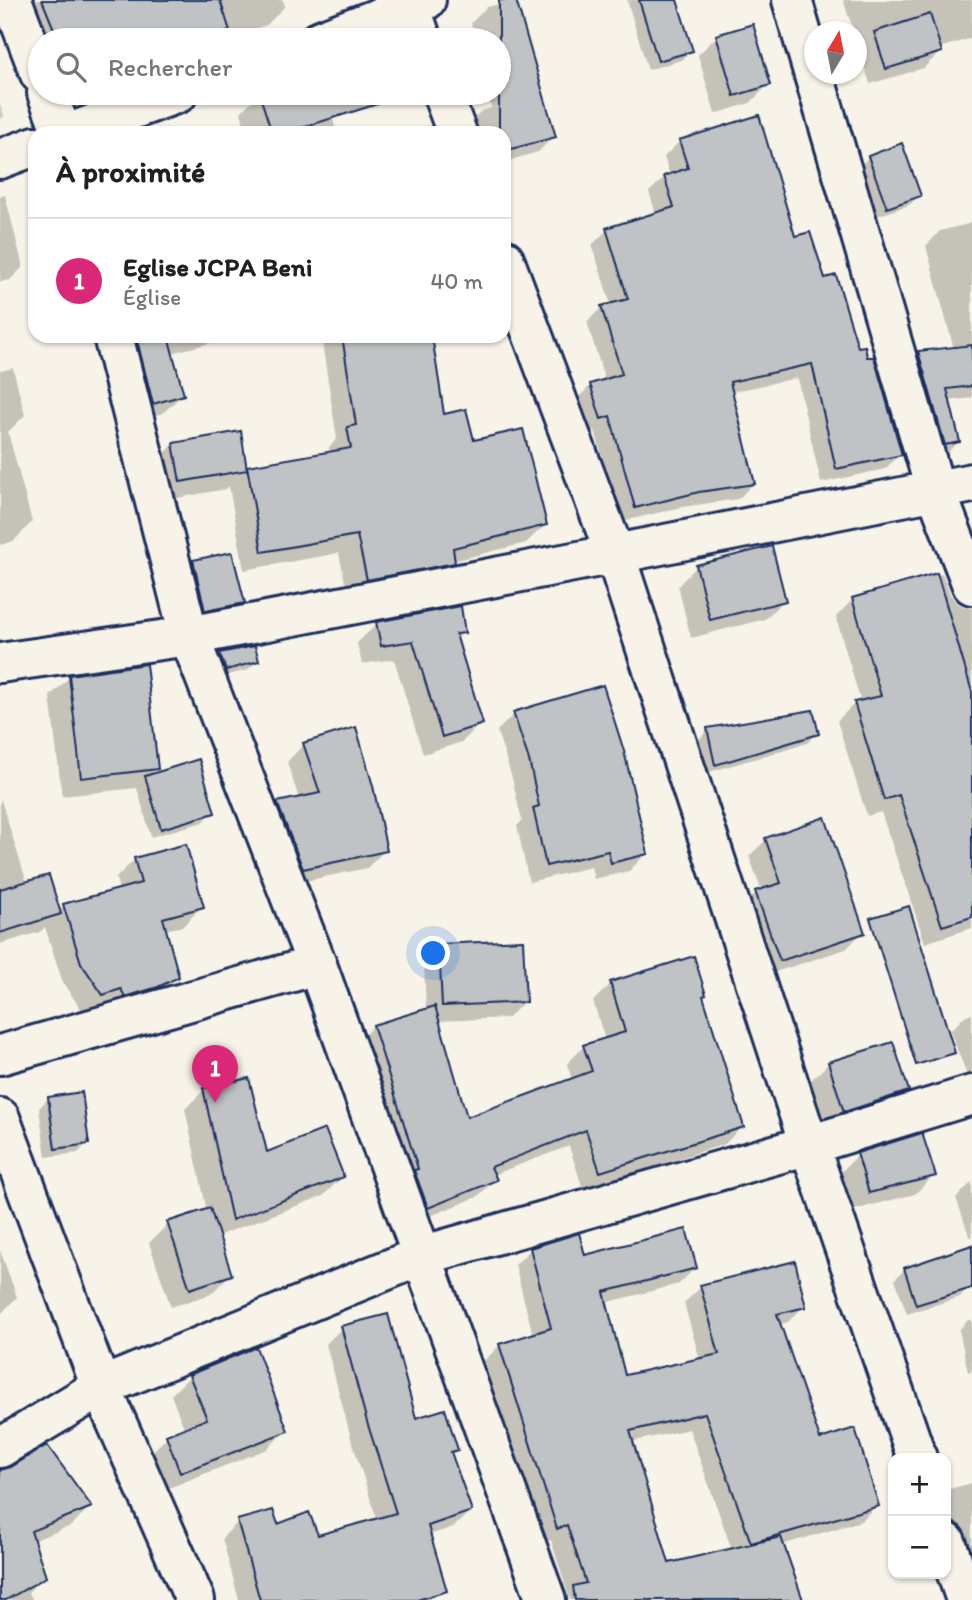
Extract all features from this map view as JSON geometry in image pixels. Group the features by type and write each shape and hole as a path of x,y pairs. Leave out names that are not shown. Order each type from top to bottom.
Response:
{"street":[{"path":"12,0 28,42"},
{"path":"792,0 935,489 972,585"},
{"path":"362,28 417,12"},
{"path":"52,105 59,126"},
{"path":"88,126 145,105"},
{"path":"446,105 454,126"},
{"path":"0,159 28,149"},
{"path":"511,278 615,554 809,1145 915,1453"},
{"path":"115,343 189,636 317,965 546,1600"},
{"path":"0,663 189,636 972,483"},
{"path":"0,1055 317,965"},
{"path":"0,1448 101,1387 421,1256 809,1145 972,1095"},
{"path":"0,1118 101,1387 195,1600"},
{"path":"951,1556 966,1600"}],"building":[{"path":"42,0 220,0 229,28 53,28"},
{"path":"499,0 516,0 556,137 511,149 511,126 499,126 499,105 511,105 511,28 499,28"},
{"path":"639,0 677,0 693,51 658,61"},
{"path":"930,14 942,52 886,69 874,32"},
{"path":"753,24 771,85 734,96 716,35"},
{"path":"263,105 374,105 307,126 270,126"},
{"path":"759,115 795,236 810,232 825,278 836,275 858,347 865,346 867,357 874,357 902,455 836,469 812,364 730,382 755,484 699,492 635,508 610,416 601,419 590,384 622,374 601,306 628,299 606,228 674,207 664,176 688,168 679,140"},
{"path":"902,143 921,196 887,208 868,156"},
{"path":"138,343 170,343 184,395 153,404"},
{"path":"343,343 433,343 444,414 466,409 474,440 523,429 547,525 453,548 455,563 367,580 357,535 262,552 247,466 351,448 347,427 356,425"},
{"path":"972,345 972,386 947,389 960,442 945,445 918,351"},
{"path":"241,431 247,470 180,482 173,443"},
{"path":"772,546 786,601 710,620 696,565"},
{"path":"232,552 245,603 205,611 193,560"},
{"path":"937,573 972,692 972,917 942,926 899,795 884,800 854,702 881,696 852,598"},
{"path":"461,606 465,633 456,634 483,724 442,737 413,641 381,646 376,622"},
{"path":"255,646 259,661 226,670 219,653"},
{"path":"146,664 158,769 81,778 69,675"},
{"path":"603,685 624,751 648,854 611,863 608,851 546,866 533,808 539,806 529,760 513,712"},
{"path":"813,710 819,734 715,765 707,728"},
{"path":"356,727 373,786 387,851 303,869 277,802 320,793 303,743"},
{"path":"199,759 215,813 161,829 145,776"},
{"path":"825,817 865,933 780,961 755,891 781,883 765,838"},
{"path":"186,844 204,907 163,918 179,977 125,997 121,989 103,995 81,963 63,904 141,883 134,858"},
{"path":"49,875 61,914 0,933 0,889"},
{"path":"909,906 955,1053 916,1065 870,918"},
{"path":"523,940 526,1002 442,1006 439,944"},
{"path":"694,956 706,995 703,996 744,1127 600,1172 586,1130 491,1167 497,1180 428,1208 414,1170 418,1169 373,1025 435,1006 467,1117 592,1071 583,1045 625,1032 610,982"},
{"path":"893,1042 909,1091 844,1112 828,1062"},
{"path":"249,1078 267,1152 325,1129 344,1177 232,1220 203,1088"},
{"path":"82,1092 89,1144 55,1149 48,1097"},
{"path":"922,1133 936,1176 869,1193 857,1153"},
{"path":"210,1208 232,1275 190,1289 167,1222"},
{"path":"686,1229 697,1268 604,1292 625,1375 719,1354 700,1285 795,1261 806,1307 777,1314 820,1439 855,1428 879,1506 751,1543 705,1413 630,1431 669,1563 781,1537 803,1600 575,1600 573,1586 586,1583 567,1525 557,1529 499,1344 551,1328 530,1248 579,1233 585,1255"},
{"path":"972,1245 972,1288 916,1305 904,1268"},
{"path":"388,1314 416,1418 445,1409 458,1450 451,1452 472,1511 428,1526 447,1591 417,1600 260,1600 237,1520 273,1510 278,1524 309,1512 318,1535 396,1513 367,1422 341,1326"},
{"path":"256,1347 288,1431 180,1473 166,1435 207,1419 189,1375"},
{"path":"47,1445 92,1507 31,1531 46,1577 6,1600 0,1600 0,1470 11,1467"}],"place":[{"name":"Eglise JCPA Beni","path":"215,1103"}]}
